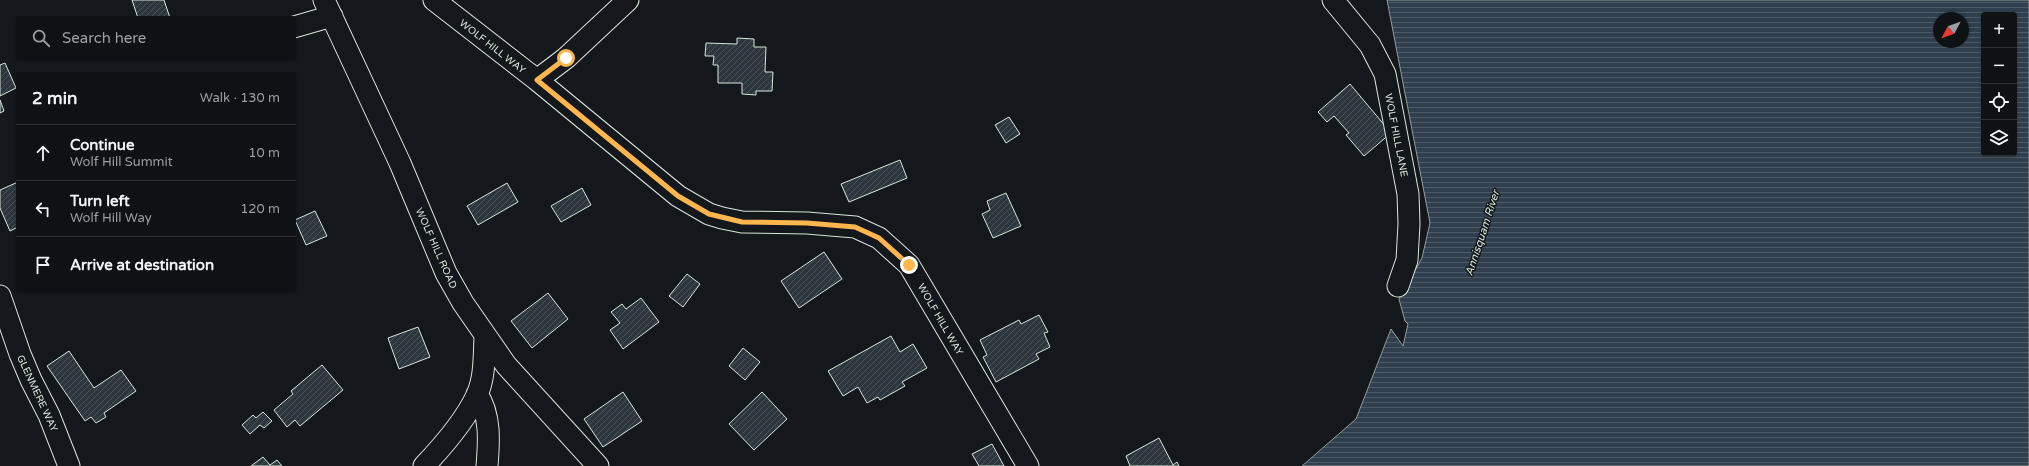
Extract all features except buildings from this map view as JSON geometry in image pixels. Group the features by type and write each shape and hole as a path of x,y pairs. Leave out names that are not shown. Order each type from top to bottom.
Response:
{"street":[{"name":"WOLF HILL WAY","path":"434,0 537,80 678,196 709,214 742,222 807,223 855,227 879,238 909,265 1028,466"},
{"path":"537,80 566,58 628,0"},
{"name":"WOLF HILL LANE","path":"1333,0 1378,57 1385,74 1398,137 1408,201 1409,224 1407,260 1398,286"},
{"path":"296,26 328,8"},
{"name":"WOLF HILL ROAD","path":"328,8 400,163 446,273 485,337 506,365 598,466"},
{"name":"GLENMERE WAY","path":"0,296 20,354 31,380 50,415 69,466"},
{"path":"424,466 443,444 478,394 483,371 485,337"},
{"path":"478,394 485,407 487,415 487,466"}],"water":[{"name":"Annisquam River","path":"1387,0 2029,0 2029,466 1302,466 1356,419 1391,329 1403,346 1408,324 1405,321 1399,299 1422,258 1430,223"}],"route":[{"path":"566,58 537,80 678,196 698,209 722,218 742,222 807,223 855,227 879,238 900,255 909,265"}]}
